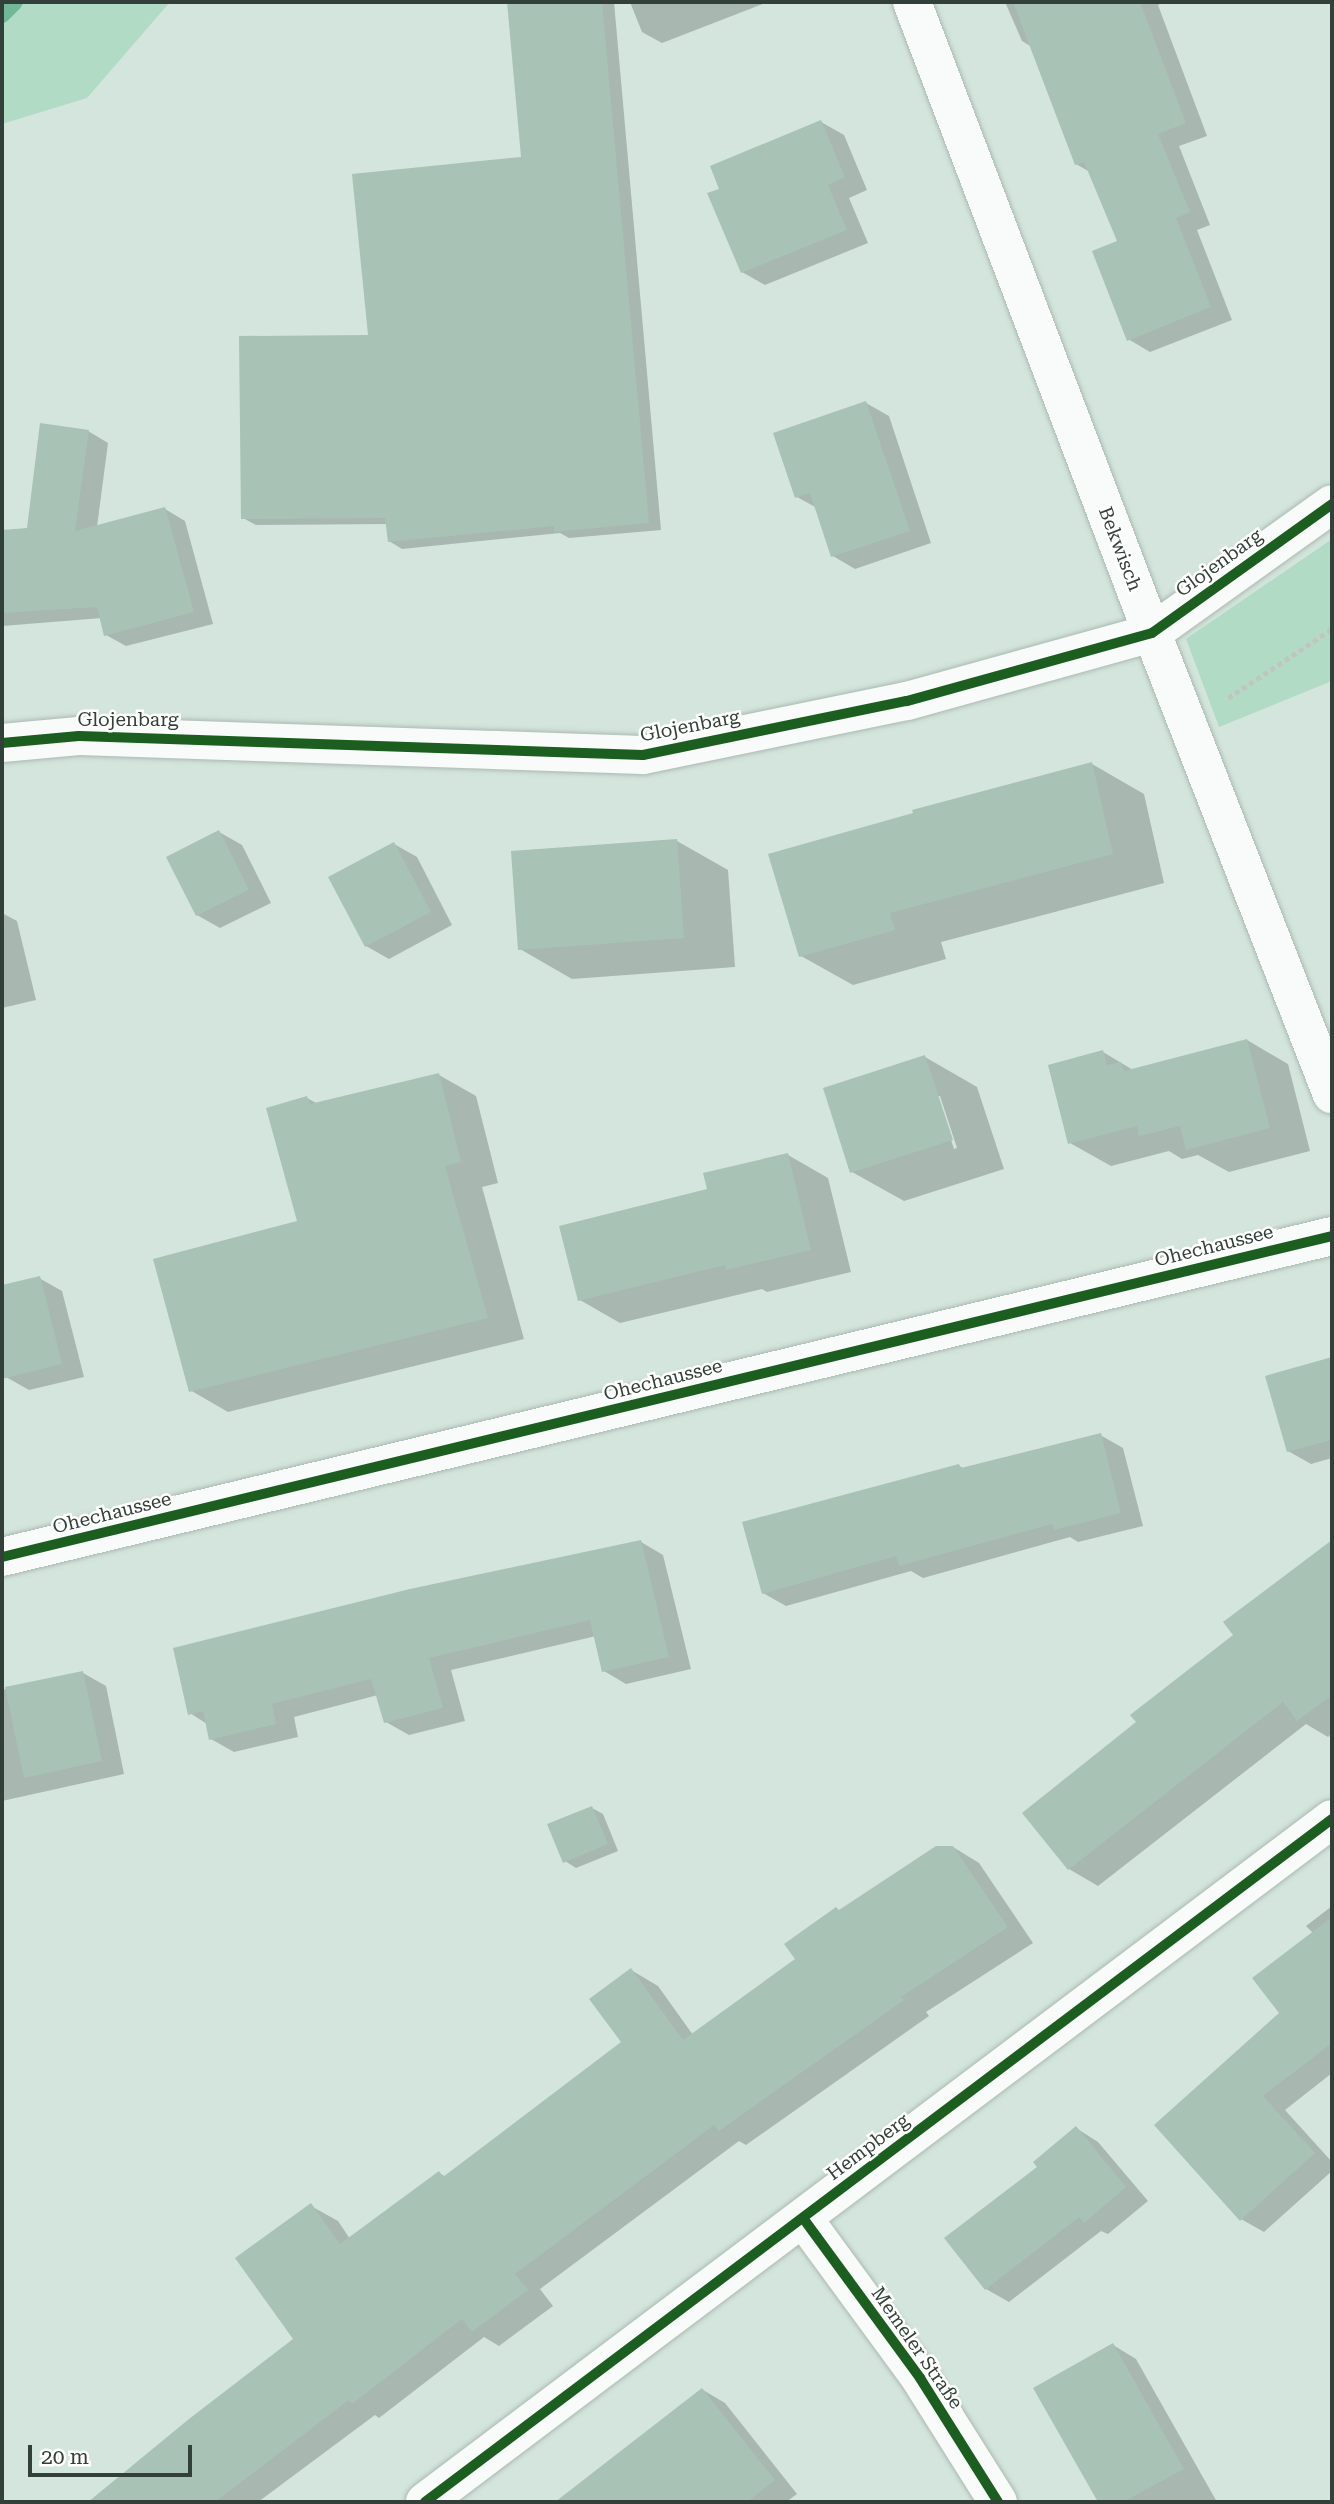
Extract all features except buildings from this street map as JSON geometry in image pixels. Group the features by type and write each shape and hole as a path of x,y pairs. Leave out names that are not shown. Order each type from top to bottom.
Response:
{"street":[{"name":"Bekwisch","path":"912,2 1152,633 1332,1094"},
{"name":"Glojenbarg","path":"2,743 79,736 643,755 907,701 1152,633 1332,504"},
{"name":"Ohechaussee","path":"2,1557 1332,1236"},
{"name":"Hempberg","path":"425,2502 1332,1819"},
{"name":"Memeler Straße","path":"803,2218 920,2378 998,2502"}],"path":[{"path":"1189,724 1332,629"}],"green space":[{"path":"2,2 170,2 87,98 2,124"},
{"path":"1332,539 1332,681 1219,727 1186,639"}],"waterway":[{"path":"2,15 15,2"}],"cycle path":[{"path":"2,743 79,736 643,755 907,701 1152,633 1332,504"},
{"path":"2,1557 1332,1236"},
{"path":"425,2502 1332,1819"},
{"path":"803,2218 920,2378 998,2502"}]}
